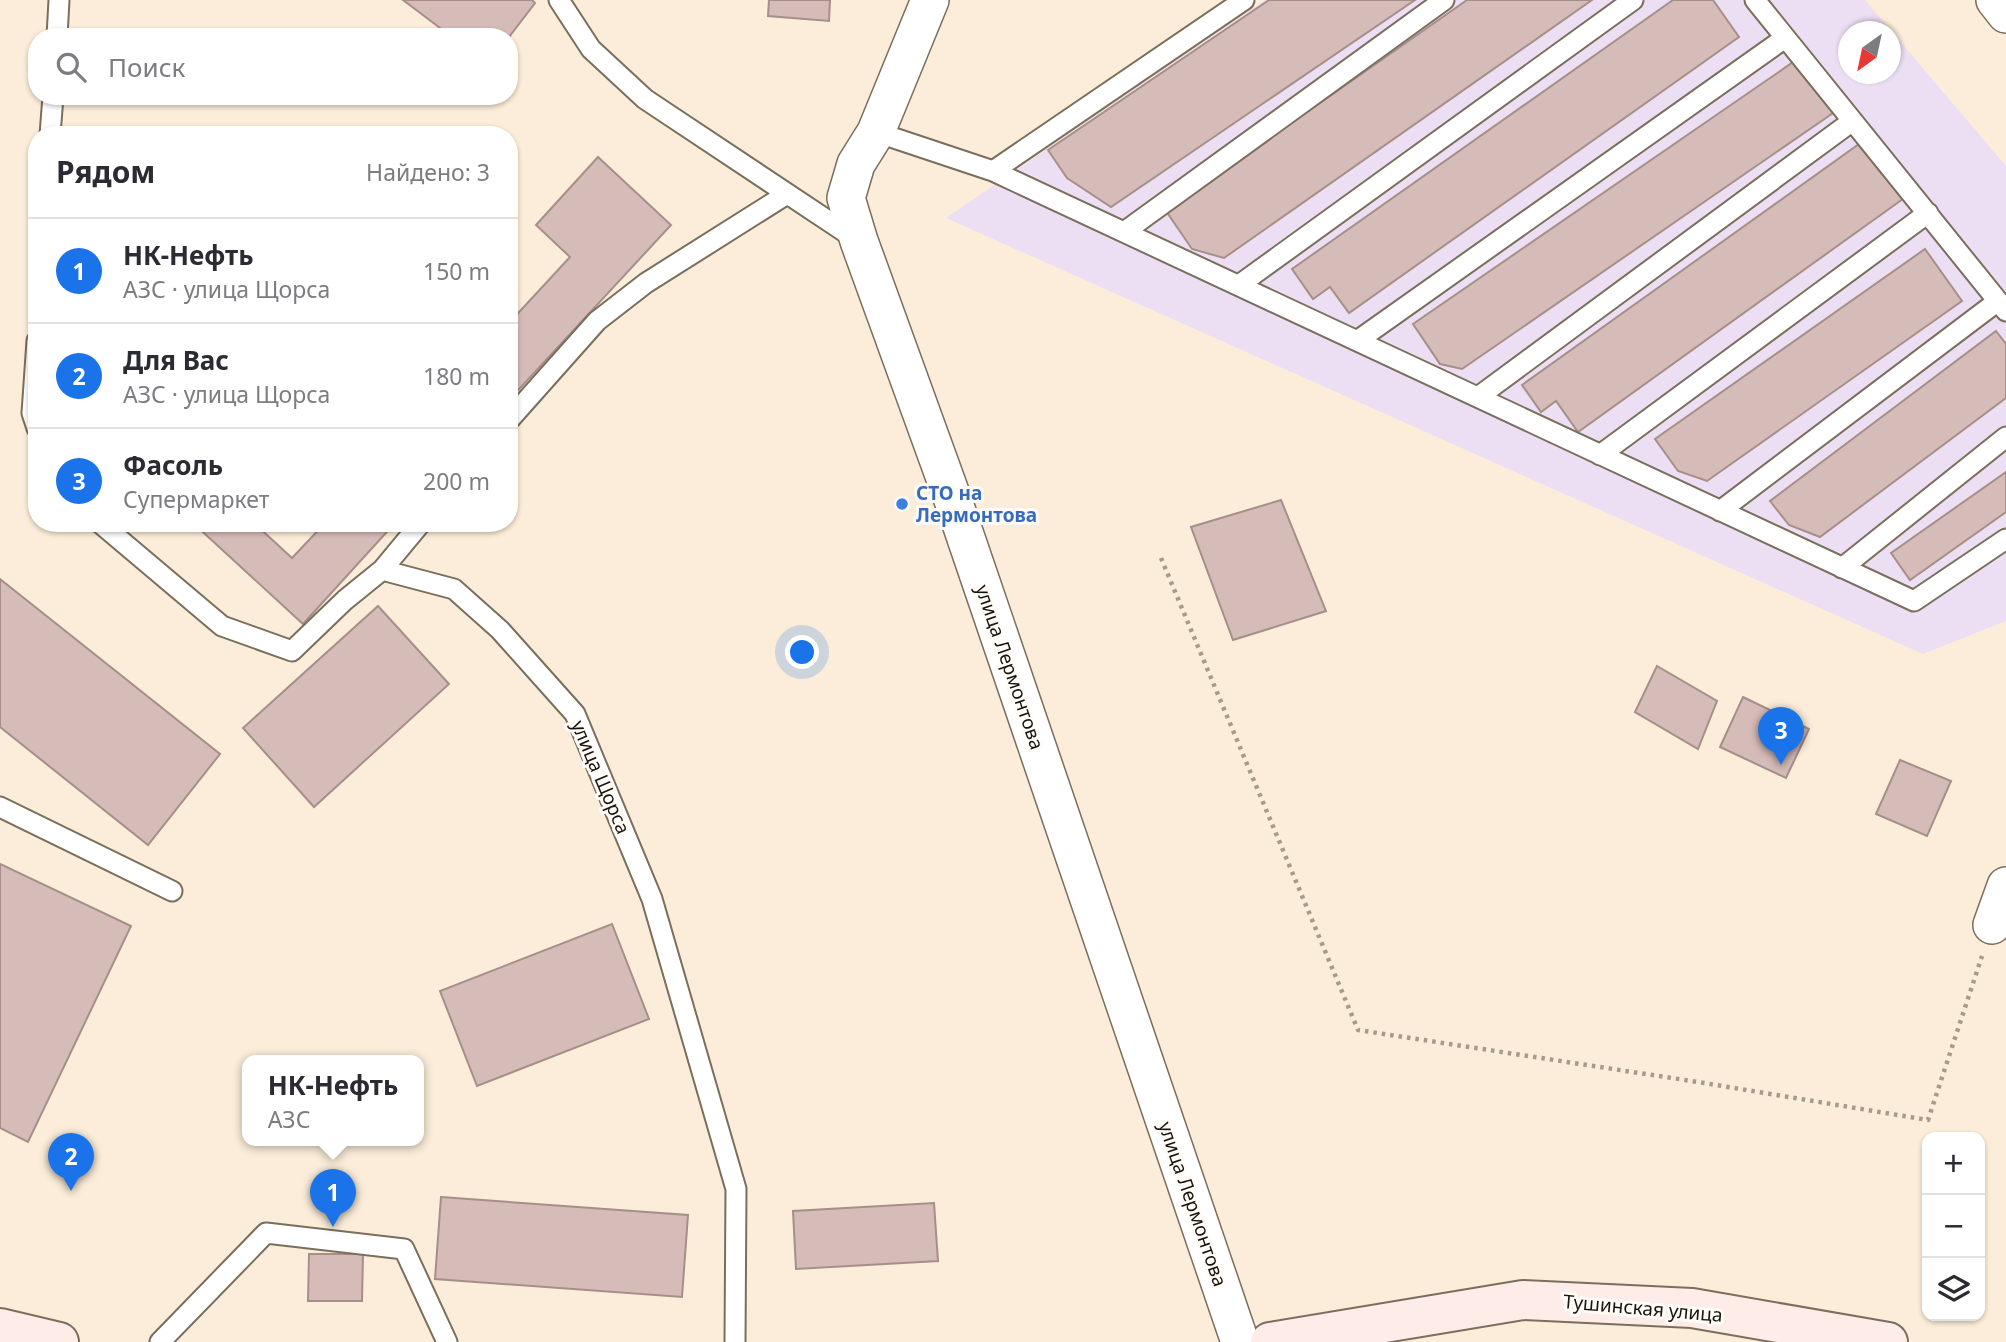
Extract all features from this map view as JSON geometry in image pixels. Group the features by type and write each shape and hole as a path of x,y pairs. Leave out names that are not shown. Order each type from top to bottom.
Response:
{"main road":[{"name":"Тушинская улица","path":"1270,1342 1523,1300 1692,1308 1888,1342"},
{"path":"0,1328 59,1342"}],"street":[{"name":"улица Лермонтова","path":"930,0 876,132 856,164 846,198 859,242 953,500 1240,1342"},
{"path":"1994,0 2006,14"},
{"path":"1992,925 2006,886"}],"lane":[{"path":"57,28 59,0"},
{"path":"559,0 591,49 645,99 859,242"},
{"path":"993,171 1244,0"},
{"path":"1124,232 1444,0"},
{"path":"1239,285 1633,0"},
{"path":"1720,511 2002,306 1755,0"},
{"path":"1357,341 1785,38"},
{"path":"51,126 52,105"},
{"path":"1478,397 1852,122"},
{"path":"876,132 993,171 1914,601 2006,539"},
{"path":"518,410 597,321 646,283 787,194"},
{"path":"1600,455 1927,213"},
{"path":"1842,568 2006,437"},
{"path":"111,532 222,626 292,651 345,600 382,570 414,532"},
{"name":"улица Щорса","path":"382,570 454,589 500,630 575,714 652,899 736,1189 735,1342"},
{"path":"0,807 172,891"},
{"path":"160,1342 265,1233 404,1249 447,1342"}],"path":[{"path":"1161,558 1358,1030 1928,1120 1992,925"}],"shaded area":[{"path":"1265,0 1865,0 1883,21 1838,21 1838,84 1901,84 1901,42 2006,166 2006,621 1923,654 946,218"}],"building":[{"path":"403,0 532,0 535,3 516,28 440,28"},
{"path":"769,0 830,0 829,21 768,16"},
{"path":"1269,0 1415,0 1111,207 1067,178 1048,150"},
{"path":"1467,0 1592,0 1224,258 1192,249 1166,211"},
{"path":"1673,0 1713,0 1739,37 1349,313 1330,287 1313,299 1292,269"},
{"path":"1799,58 1836,111 1462,369 1440,364 1413,324"},
{"path":"1866,139 1907,196 1578,432 1556,401 1541,412 1522,385"},
{"path":"598,157 671,225 518,390 518,313 570,257 536,225"},
{"path":"1925,249 1962,301 1707,481 1678,471 1655,439"},
{"path":"1996,331 2006,344 2006,398 1820,537 1789,525 1770,501"},
{"path":"2006,472 2006,512 1910,580 1891,553"},
{"path":"1281,500 1326,611 1233,640 1191,527"},
{"path":"203,532 264,532 292,558 317,532 387,532 303,624"},
{"path":"0,579 220,754 148,845 0,727"},
{"path":"378,606 449,684 314,807 243,728"},
{"path":"1657,666 1717,701 1698,749 1635,712"},
{"path":"1743,697 1809,729 1786,778 1720,747"},
{"path":"1900,760 1951,781 1927,836 1876,814"},
{"path":"0,864 131,926 28,1142 0,1128"},
{"path":"612,924 649,1019 477,1086 440,991"},
{"path":"441,1197 688,1215 682,1297 435,1279"},
{"path":"934,1203 938,1261 796,1269 793,1211"},
{"path":"309,1254 363,1254 362,1301 308,1301"}],"place":[{"name":"СТО на Лермонтова","path":"902,504"},
{"name":"Фасоль","path":"1781,765"},
{"name":"Для Вас","path":"71,1191"},
{"name":"НК-Нефть","path":"333,1227"}]}
